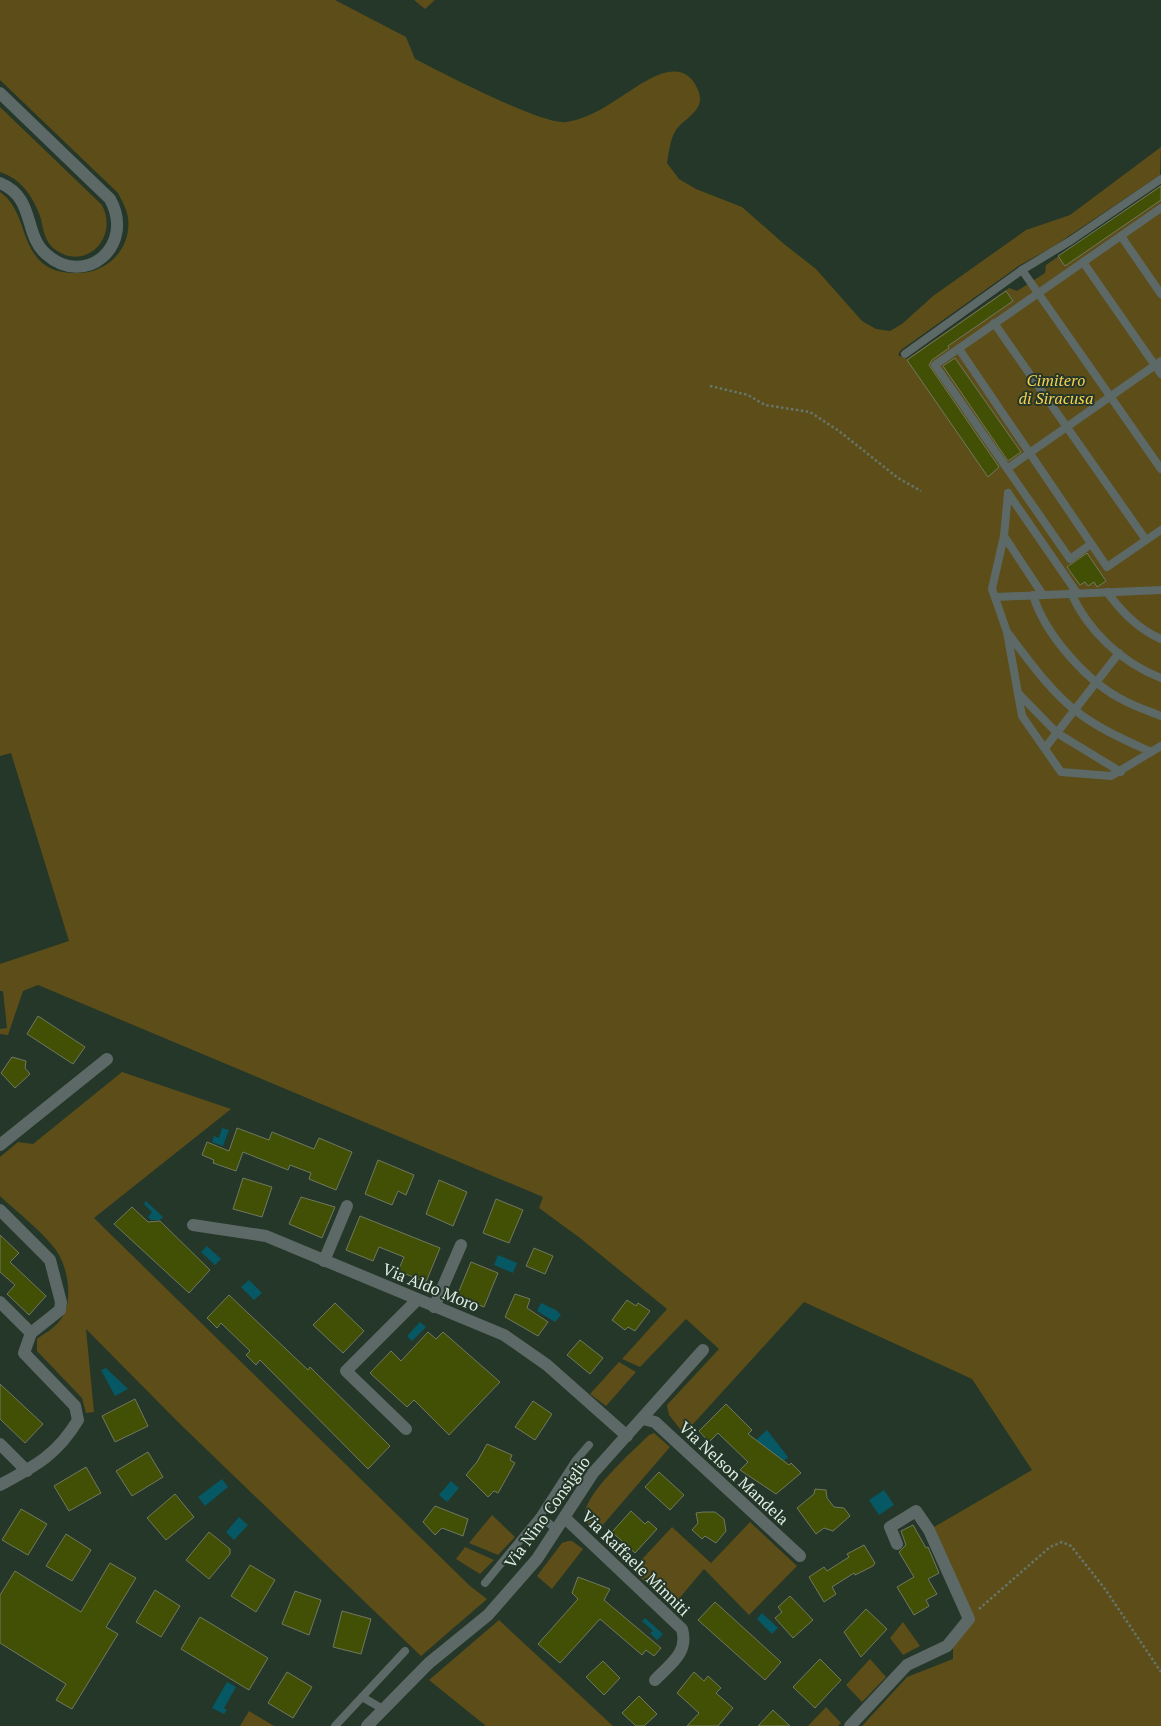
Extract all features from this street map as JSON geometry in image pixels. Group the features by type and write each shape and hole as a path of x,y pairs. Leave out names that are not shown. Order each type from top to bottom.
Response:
{"street":[{"path":"0,93 110,199 118,218 118,230 110,250 104,257 89,264 68,265 52,258 38,245 27,211 18,195 0,183"},
{"path":"0,1145 107,1059"},
{"path":"324,1261 347,1206"},
{"path":"0,1210 50,1260 61,1302 60,1310 31,1333 24,1353 75,1406 78,1420 69,1435 46,1459 0,1485"},
{"name":"Via Aldo Moro","path":"193,1224 266,1236 504,1335 546,1365 627,1436"},
{"path":"434,1307 461,1245"},
{"path":"406,1429 346,1372 417,1300"},
{"path":"0,1302 31,1333"},
{"name":"Via Nino Consiglio","path":"367,1726 429,1662 488,1615 537,1559 593,1473 703,1350"},
{"name":"Via Nelson Mandela","path":"643,1419 655,1422 800,1556"},
{"path":"0,1444 27,1471"},
{"path":"850,1726 907,1665 946,1646 969,1619 929,1530 916,1511 890,1527 896,1544"},
{"name":"Via Raffaele Minniti","path":"565,1518 682,1629 685,1640 683,1650 655,1680"}],"lane":[{"path":"906,354 1022,270 1070,241 1161,179"},
{"path":"1091,544 1070,559 935,365 1161,208"},
{"path":"1121,236 1161,294"},
{"path":"1083,262 1158,363 1161,374"},
{"path":"1022,270 1161,469"},
{"path":"994,323 1146,540"},
{"path":"959,349 1107,567 1161,530"},
{"path":"1008,468 1158,363"},
{"path":"1161,678 1136,666 1094,629 1074,593 1008,493 1004,536 992,589 1007,632 1022,716 1061,772 1112,776 1161,746"},
{"path":"1004,536 1043,595"},
{"path":"996,597 1161,590"},
{"path":"1107,592 1121,611 1139,627 1161,639"},
{"path":"1033,595 1037,608 1056,639 1096,682 1125,701 1161,716"},
{"path":"1007,632 1039,673 1075,710 1108,731 1151,752"},
{"path":"1045,748 1119,653"},
{"path":"1018,693 1057,733 1121,772"},
{"path":"485,1583 540,1516 576,1460 589,1445"},
{"path":"540,1516 557,1530"},
{"path":"334,1726 405,1652"},
{"path":"362,1697 383,1709"}],"path":[{"path":"710,386 748,394 766,406 810,412 839,431 898,478 921,491"},
{"path":"969,1619 1050,1547 1062,1542 1070,1546 1099,1582 1161,1672"}],"green space":[{"name":"Cimitero di Siracusa","path":"0,0 335,0 406,37 415,59 492,97 554,121 566,122 588,116 655,76 668,72 680,72 690,78 700,97 697,108 676,130 671,141 667,163 679,179 696,189 742,207 816,269 862,321 876,329 890,331 902,324 933,296 1026,230 1070,215 1161,147 1160,175 1051,248 1020,265 901,350 898,355 907,359 1009,288 1017,291 1045,273 1046,265 1161,185 1161,1726 862,1726 907,1677 953,1659 953,1645 974,1619 934,1527 1032,1470 972,1379 804,1302 684,1434 669,1415 667,1405 719,1349 686,1319 640,1367 622,1359 667,1309 580,1238 539,1208 543,1197 38,985 23,991 8,1035 0,1034 0,1029 7,1028 3,991 0,991 0,964 69,941 11,753 0,756 0,192 14,208 31,249 37,257 48,267 63,272 85,273 106,265 121,250 126,240 128,218 127,211 118,193 0,80"},
{"path":"414,0 435,0 425,9"},
{"path":"0,107 102,205 106,218 106,230 102,241 86,255 75,257 64,254 52,247 46,238 41,219 31,197 15,179 0,172"},
{"path":"122,1072 231,1109 94,1218 470,1586 487,1599 421,1656 179,1423 86,1329 94,1412 86,1413 82,1398 37,1351 37,1339 56,1325 65,1312 68,1284 64,1265 56,1250 37,1229 0,1196 0,1157 18,1142 33,1144"},
{"path":"619,1362 636,1372 606,1406 590,1394"},
{"path":"654,1433 670,1447 595,1534 585,1519 588,1504 594,1493 612,1471 649,1435"},
{"path":"492,1515 515,1537 498,1555 469,1543"},
{"path":"750,1522 797,1566 749,1615 704,1569 672,1607 632,1570 672,1527 711,1563"},
{"path":"572,1541 583,1549 552,1589 537,1576 562,1543"},
{"path":"465,1547 494,1560 480,1574 456,1559"},
{"path":"499,1620 613,1726 486,1726 429,1680"},
{"path":"903,1622 920,1646 903,1655 890,1638"},
{"path":"870,1659 886,1677 862,1702 846,1685"},
{"path":"826,1707 841,1723 838,1726 808,1726"},
{"path":"249,1711 274,1726 240,1726"}],"water":[{"path":"222,1128 229,1130 223,1146 212,1142 214,1136 219,1138"},
{"path":"146,1201 163,1217 160,1220 151,1220 148,1217 152,1212 144,1204"},
{"path":"207,1246 221,1259 215,1265 201,1252"},
{"path":"498,1255 517,1263 513,1273 494,1265"},
{"path":"249,1280 262,1293 254,1300 241,1287"},
{"path":"541,1303 556,1310 561,1315 555,1322 537,1311"},
{"path":"420,1322 426,1327 412,1341 407,1336"},
{"path":"106,1368 128,1389 115,1396 101,1370"},
{"path":"767,1430 788,1457 782,1463 756,1440"},
{"path":"222,1479 228,1487 205,1506 198,1497"},
{"path":"451,1481 459,1488 447,1502 439,1495"},
{"path":"884,1490 894,1505 879,1515 869,1500"},
{"path":"239,1517 248,1525 234,1540 226,1532"},
{"path":"762,1613 778,1628 772,1634 757,1619"},
{"path":"645,1618 663,1634 657,1640 650,1633 653,1631 642,1621"},
{"path":"227,1682 236,1687 224,1708 227,1710 224,1714 212,1708"}],"building":[{"path":"1161,186 1161,200 1065,266 1058,256"},
{"path":"1006,291 1013,301 948,346 949,348 932,360 929,365 999,467 988,477 907,360"},
{"path":"955,358 1021,452 1008,461 943,366"},
{"path":"1087,553 1106,581 1097,587 1094,582 1088,586 1085,582 1080,585 1067,567"},
{"path":"38,1016 85,1047 73,1064 27,1034"},
{"path":"12,1057 26,1061 25,1068 30,1074 15,1088 1,1073"},
{"path":"237,1128 269,1140 272,1132 314,1149 319,1138 352,1152 336,1190 309,1179 311,1173 290,1165 288,1170 243,1152 236,1171 213,1163 214,1160 202,1155 207,1142 229,1151"},
{"path":"378,1160 414,1175 406,1195 398,1191 392,1205 365,1194"},
{"path":"243,1178 272,1187 262,1217 233,1209"},
{"path":"439,1180 467,1192 453,1226 426,1214"},
{"path":"301,1197 335,1207 322,1238 289,1224"},
{"path":"496,1199 523,1210 509,1243 483,1233"},
{"path":"132,1207 148,1222 160,1221 210,1270 189,1293 114,1224"},
{"path":"360,1216 440,1248 426,1282 398,1271 404,1257 379,1247 373,1261 346,1250"},
{"path":"0,1235 19,1253 10,1262 46,1296 29,1315 7,1294 15,1285 0,1272"},
{"path":"534,1248 553,1256 545,1274 526,1266"},
{"path":"471,1262 498,1273 484,1307 457,1296"},
{"path":"515,1294 530,1299 527,1308 548,1322 538,1336 505,1317"},
{"path":"229,1295 308,1370 310,1367 390,1446 368,1469 260,1360 256,1365 246,1355 250,1351 221,1323 217,1328 207,1318"},
{"path":"627,1300 636,1306 638,1303 650,1311 635,1331 628,1327 625,1330 612,1320"},
{"path":"335,1303 364,1331 343,1353 313,1325"},
{"path":"428,1332 436,1339 443,1332 500,1382 449,1435 414,1400 407,1407 370,1373 391,1351 401,1361"},
{"path":"580,1340 603,1358 590,1374 567,1355"},
{"path":"0,1384 43,1424 25,1443 0,1419"},
{"path":"135,1399 148,1426 115,1442 102,1416"},
{"path":"533,1401 552,1414 535,1440 515,1427"},
{"path":"726,1404 752,1430 748,1434 789,1465 791,1463 801,1473 776,1494 740,1470 748,1462 718,1433 709,1442 699,1431"},
{"path":"487,1444 512,1455 510,1460 515,1463 498,1493 494,1491 488,1497 466,1475 477,1462"},
{"path":"148,1452 163,1477 132,1496 116,1471"},
{"path":"86,1467 101,1493 69,1511 54,1486"},
{"path":"659,1472 684,1495 670,1510 645,1487"},
{"path":"815,1489 826,1490 827,1498 834,1507 844,1508 850,1516 833,1531 824,1528 816,1534 797,1508 814,1494"},
{"path":"175,1494 194,1517 166,1540 147,1518"},
{"path":"435,1506 468,1519 463,1536 442,1528 435,1535 423,1522"},
{"path":"21,1509 47,1524 28,1555 2,1540"},
{"path":"631,1511 645,1524 648,1521 657,1529 635,1553 612,1532"},
{"path":"715,1512 724,1519 726,1531 716,1543 705,1536 702,1539 692,1530 698,1523 696,1513"},
{"path":"913,1525 926,1548 928,1547 939,1573 928,1579 937,1594 926,1600 929,1606 914,1615 897,1587 914,1577 899,1552 906,1545 901,1531"},
{"path":"209,1532 230,1549 230,1554 209,1579 186,1560"},
{"path":"66,1534 91,1550 72,1581 46,1566"},
{"path":"864,1545 875,1563 873,1566 855,1575 854,1573 832,1587 836,1594 824,1602 809,1577 824,1567 827,1571 849,1557 847,1554"},
{"path":"110,1563 136,1578 106,1627 118,1634 72,1709 56,1700 66,1684 0,1643 0,1595 15,1571 81,1612"},
{"path":"250,1565 275,1580 256,1612 231,1596"},
{"path":"578,1577 610,1589 604,1600 661,1648 654,1656 646,1650 642,1655 600,1619 560,1663 538,1644 578,1599 572,1593"},
{"path":"155,1590 180,1606 161,1637 136,1622"},
{"path":"295,1591 321,1600 309,1635 282,1624"},
{"path":"790,1596 813,1620 793,1638 775,1618 782,1612 778,1607"},
{"path":"715,1602 781,1662 765,1680 698,1620"},
{"path":"866,1609 887,1629 861,1657 844,1632"},
{"path":"342,1611 371,1619 361,1654 333,1647"},
{"path":"200,1617 268,1658 249,1690 181,1649"},
{"path":"820,1659 841,1680 815,1708 793,1687"},
{"path":"603,1661 620,1678 604,1695 586,1677"},
{"path":"287,1672 312,1687 293,1718 268,1703"},
{"path":"694,1672 704,1681 708,1676 721,1688 716,1693 733,1708 718,1726 687,1726 699,1713 677,1693"},
{"path":"639,1696 657,1714 644,1726 636,1726 622,1713"},
{"path":"773,1710 790,1726 758,1726"}]}
